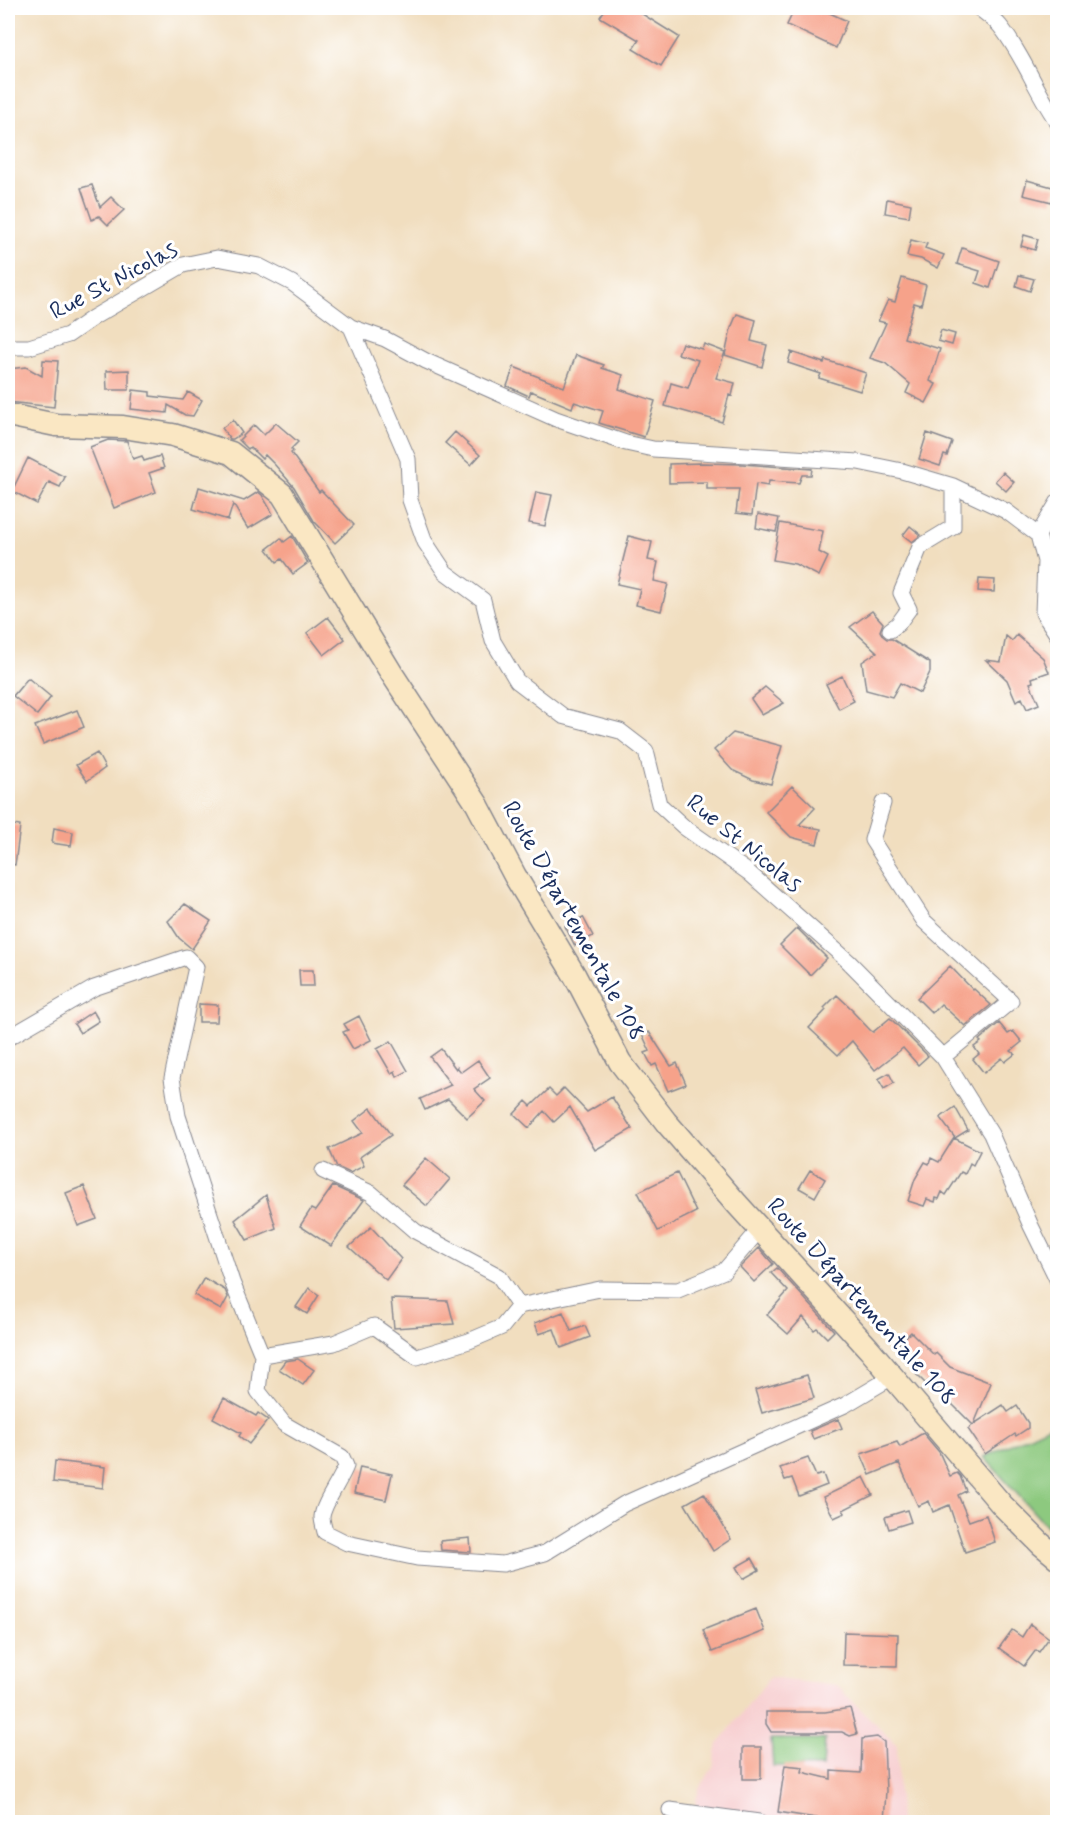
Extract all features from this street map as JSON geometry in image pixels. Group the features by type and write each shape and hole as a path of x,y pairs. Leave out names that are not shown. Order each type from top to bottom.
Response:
{"main road":[{"name":"Route Départementale 108","path":"8,415 56,425 123,427 173,435 231,453 282,494 392,674 477,804 515,876 575,976 620,1062 666,1122 1002,1504 1058,1558"}],"street":[{"path":"979,8 999,25 1022,57 1047,108 1058,123"},
{"name":"Rue St Nicolas","path":"8,347 29,347 68,335 94,317 183,265 217,258 259,266 292,283 351,327 408,459 410,500 425,542 445,572 483,600 493,641 518,681 563,716 620,731 646,751 659,804 684,827 748,872 841,954 943,1057 991,1134 1030,1226 1058,1281"},
{"path":"351,327 385,339 426,361 556,419 626,443 653,449 858,462 902,471 953,486 1006,511 1038,535 1045,561 1043,614 1058,636"},
{"path":"890,630 898,624 909,609 901,593 920,547 953,527 953,486"},
{"path":"1038,535 1058,502"},
{"path":"883,803 872,840 924,921 1011,1001 943,1057"},
{"path":"8,1038 94,988 186,957 195,967 171,1078 178,1116 232,1282 262,1355 258,1390 284,1424 342,1457 346,1466 322,1517 325,1532 346,1543 417,1558 503,1564 545,1553 624,1504 844,1405 892,1377"},
{"path":"323,1171 371,1193 415,1231 499,1276 519,1306"},
{"path":"262,1355 334,1343 374,1326 417,1357 469,1341 502,1327 519,1306 600,1289 678,1290 724,1271 760,1229"},
{"path":"670,1810 759,1822"}],"shaded area":[{"path":"770,1677 836,1685 897,1745 900,1822 703,1821 695,1802 700,1787 713,1767 718,1744"}],"green space":[{"path":"1051,1425 1057,1463 1057,1538 984,1457"},
{"path":"771,1739 825,1739 823,1767 773,1766"}],"building":[{"path":"606,8 642,8 639,12 679,37 661,66 633,49 639,40 600,17"},
{"path":"795,8 819,8 847,21 836,48 787,25"},
{"path":"1027,180 1056,188 1052,202 1023,195"},
{"path":"92,185 100,207 111,197 124,210 108,225 99,216 92,220 81,188"},
{"path":"887,199 911,204 909,217 885,213"},
{"path":"1024,235 1038,239 1035,250 1021,246"},
{"path":"911,240 927,244 925,248 944,255 938,268 921,259 907,256"},
{"path":"962,248 999,261 990,288 976,283 980,271 957,264"},
{"path":"1019,275 1034,279 1030,291 1016,286"},
{"path":"902,278 926,285 921,305 914,303 904,338 940,349 930,381 936,384 926,403 906,393 910,384 885,363 870,358 886,323 878,321 888,300 895,302"},
{"path":"737,314 756,320 751,341 767,345 762,367 725,355 731,328"},
{"path":"941,330 955,334 952,345 938,341"},
{"path":"682,343 702,349 704,344 725,352 716,378 735,383 732,396 729,395 722,422 665,406 671,383 688,388 698,360 678,354"},
{"path":"791,352 866,373 860,391 819,378 821,374 788,363"},
{"path":"576,355 623,375 619,389 655,401 644,437 599,423 603,411 574,402 572,408 531,391 529,396 507,386 514,367 564,387"},
{"path":"43,360 58,361 54,407 8,402 8,369 26,367 42,376"},
{"path":"129,370 129,390 107,390 106,371"},
{"path":"133,390 150,392 150,396 183,400 188,392 202,400 193,416 185,415 168,405 167,413 131,409"},
{"path":"233,420 242,433 230,439 222,428"},
{"path":"276,423 298,442 291,449 293,451 291,453 319,492 321,490 354,525 335,543 314,521 294,487 275,465 265,455 262,459 239,440 254,425 264,435"},
{"path":"455,432 480,455 471,465 445,443"},
{"path":"927,433 952,442 940,466 919,459"},
{"path":"108,440 127,441 133,459 142,456 144,461 160,456 164,468 149,473 156,492 114,508 90,447"},
{"path":"28,458 65,477 60,487 49,482 37,504 12,491"},
{"path":"702,463 812,469 811,475 802,475 799,483 769,481 768,486 756,484 752,515 736,513 739,489 707,489 707,482 669,483 669,464"},
{"path":"1003,472 1014,482 1006,491 995,481"},
{"path":"199,487 244,501 258,492 273,514 248,529 233,504 228,520 193,509"},
{"path":"536,492 552,495 545,526 529,523"},
{"path":"758,514 779,518 776,532 756,528"},
{"path":"780,523 823,531 819,552 828,557 819,576 795,564 773,560"},
{"path":"910,526 921,535 912,542 903,535"},
{"path":"292,536 308,563 293,574 282,559 277,562 267,549 281,538 284,542"},
{"path":"629,536 652,542 648,560 658,562 654,581 668,584 661,611 636,605 640,589 617,584"},
{"path":"979,579 995,580 994,592 978,591"},
{"path":"872,611 883,623 880,631 883,636 892,639 930,663 930,672 920,693 900,683 892,697 866,690 862,662 877,652 850,627"},
{"path":"328,617 345,639 324,655 307,633"},
{"path":"1017,635 1043,658 1049,672 1032,678 1033,682 1030,683 1039,704 1027,709 1022,698 1016,701 1007,680 986,660 1001,662 1006,636 1012,641"},
{"path":"842,676 854,701 839,709 826,684"},
{"path":"28,678 51,697 37,715 13,696"},
{"path":"765,687 784,703 762,715 751,699"},
{"path":"77,710 84,727 43,744 35,726"},
{"path":"733,733 782,746 771,784 753,780 732,770 714,750"},
{"path":"97,753 105,768 87,781 76,765"},
{"path":"792,786 815,808 799,825 821,829 817,844 791,837 766,812"},
{"path":"8,824 20,826 15,865 8,864"},
{"path":"54,828 73,832 71,846 52,843"},
{"path":"185,904 211,921 192,949 179,938 168,921"},
{"path":"583,917 593,936 575,946 565,926"},
{"path":"797,928 827,958 810,975 780,945"},
{"path":"950,966 991,1005 965,1026 941,1004 932,1013 917,998"},
{"path":"299,970 313,970 314,986 300,986"},
{"path":"837,995 871,1031 873,1032 890,1018 928,1056 918,1065 903,1048 875,1070 852,1041 838,1055 809,1028"},
{"path":"199,1004 218,1005 217,1022 199,1022"},
{"path":"93,1011 99,1021 80,1033 74,1024"},
{"path":"359,1016 371,1040 353,1049 343,1032 348,1030 344,1024"},
{"path":"999,1023 1008,1034 1013,1031 1022,1042 1011,1051 1015,1054 1005,1062 1002,1058 984,1073 973,1059 979,1054 974,1047"},
{"path":"649,1032 671,1066 677,1063 686,1084 668,1091 656,1064 652,1066 645,1053 650,1051 643,1036"},
{"path":"391,1041 408,1071 397,1077 395,1071 391,1073 377,1049"},
{"path":"441,1049 456,1069 457,1067 461,1072 478,1060 490,1078 474,1089 485,1101 467,1118 448,1099 425,1110 420,1099 451,1085 430,1057"},
{"path":"889,1073 894,1083 884,1089 878,1079"},
{"path":"564,1088 587,1112 612,1097 632,1129 595,1150 570,1107 554,1122 544,1111 529,1128 514,1114 526,1101 531,1106 549,1089 556,1096"},
{"path":"955,1107 968,1130 955,1138 940,1118"},
{"path":"371,1108 391,1135 360,1157 364,1166 350,1173 337,1167 329,1149 363,1133 354,1121"},
{"path":"954,1138 980,1151 973,1165 970,1163 965,1174 961,1172 946,1195 942,1192 935,1202 927,1199 924,1206 908,1201 915,1179 925,1162 929,1164 931,1158 939,1162"},
{"path":"426,1158 450,1179 427,1206 402,1185"},
{"path":"810,1170 825,1179 815,1197 799,1188"},
{"path":"677,1173 696,1212 658,1231 638,1192"},
{"path":"84,1186 97,1219 78,1226 66,1193"},
{"path":"333,1186 364,1200 331,1246 300,1226 311,1209 315,1211"},
{"path":"266,1195 276,1228 247,1240 235,1220"},
{"path":"371,1227 401,1259 386,1280 349,1247"},
{"path":"759,1248 773,1264 754,1282 740,1267"},
{"path":"777,1268 834,1331 827,1338 817,1328 814,1330 803,1317 788,1334 767,1315 788,1291 771,1273"},
{"path":"204,1278 225,1290 228,1297 221,1310 194,1295"},
{"path":"309,1288 319,1295 307,1314 296,1307"},
{"path":"391,1299 448,1301 454,1324 394,1328"},
{"path":"563,1312 571,1331 585,1326 590,1337 561,1348 554,1329 539,1334 535,1323"},
{"path":"911,1332 950,1367 991,1383 974,1424 1003,1405 1008,1412 1017,1406 1028,1423 1028,1428 985,1454 968,1429 973,1425 929,1381 926,1384 916,1374 920,1369 896,1346"},
{"path":"298,1359 314,1370 303,1385 279,1369 285,1361"},
{"path":"807,1375 814,1398 762,1413 755,1390"},
{"path":"224,1398 268,1420 249,1444 239,1436 241,1433 213,1418"},
{"path":"838,1419 842,1428 813,1439 810,1431"},
{"path":"923,1433 939,1452 950,1476 957,1473 960,1476 966,1491 958,1495 969,1521 986,1515 995,1542 965,1552 949,1505 933,1512 929,1501 918,1506 899,1463 870,1475 861,1454 897,1442 900,1447"},
{"path":"808,1458 816,1476 823,1474 827,1485 799,1496 792,1478 785,1480 780,1468"},
{"path":"55,1461 105,1467 103,1488 53,1482"},
{"path":"360,1467 392,1474 386,1500 354,1493"},
{"path":"864,1477 873,1495 843,1510 845,1513 834,1518 823,1497"},
{"path":"704,1493 731,1539 713,1551 685,1504"},
{"path":"907,1510 911,1522 889,1529 885,1517"},
{"path":"470,1538 471,1552 441,1550 440,1541"},
{"path":"752,1558 759,1570 743,1579 736,1567"},
{"path":"756,1609 765,1631 712,1652 703,1630"},
{"path":"1030,1624 1049,1638 1039,1652 1036,1650 1024,1666 999,1648 1012,1630 1022,1637"},
{"path":"844,1632 898,1634 897,1666 843,1665"},
{"path":"850,1708 857,1734 850,1736 842,1732 771,1732 766,1724 766,1712 825,1712"},
{"path":"877,1737 884,1742 886,1791 884,1822 829,1820 778,1812 785,1765 803,1767 802,1772 831,1779 831,1771 861,1773 862,1739"},
{"path":"743,1747 761,1747 761,1779 743,1779"}]}
